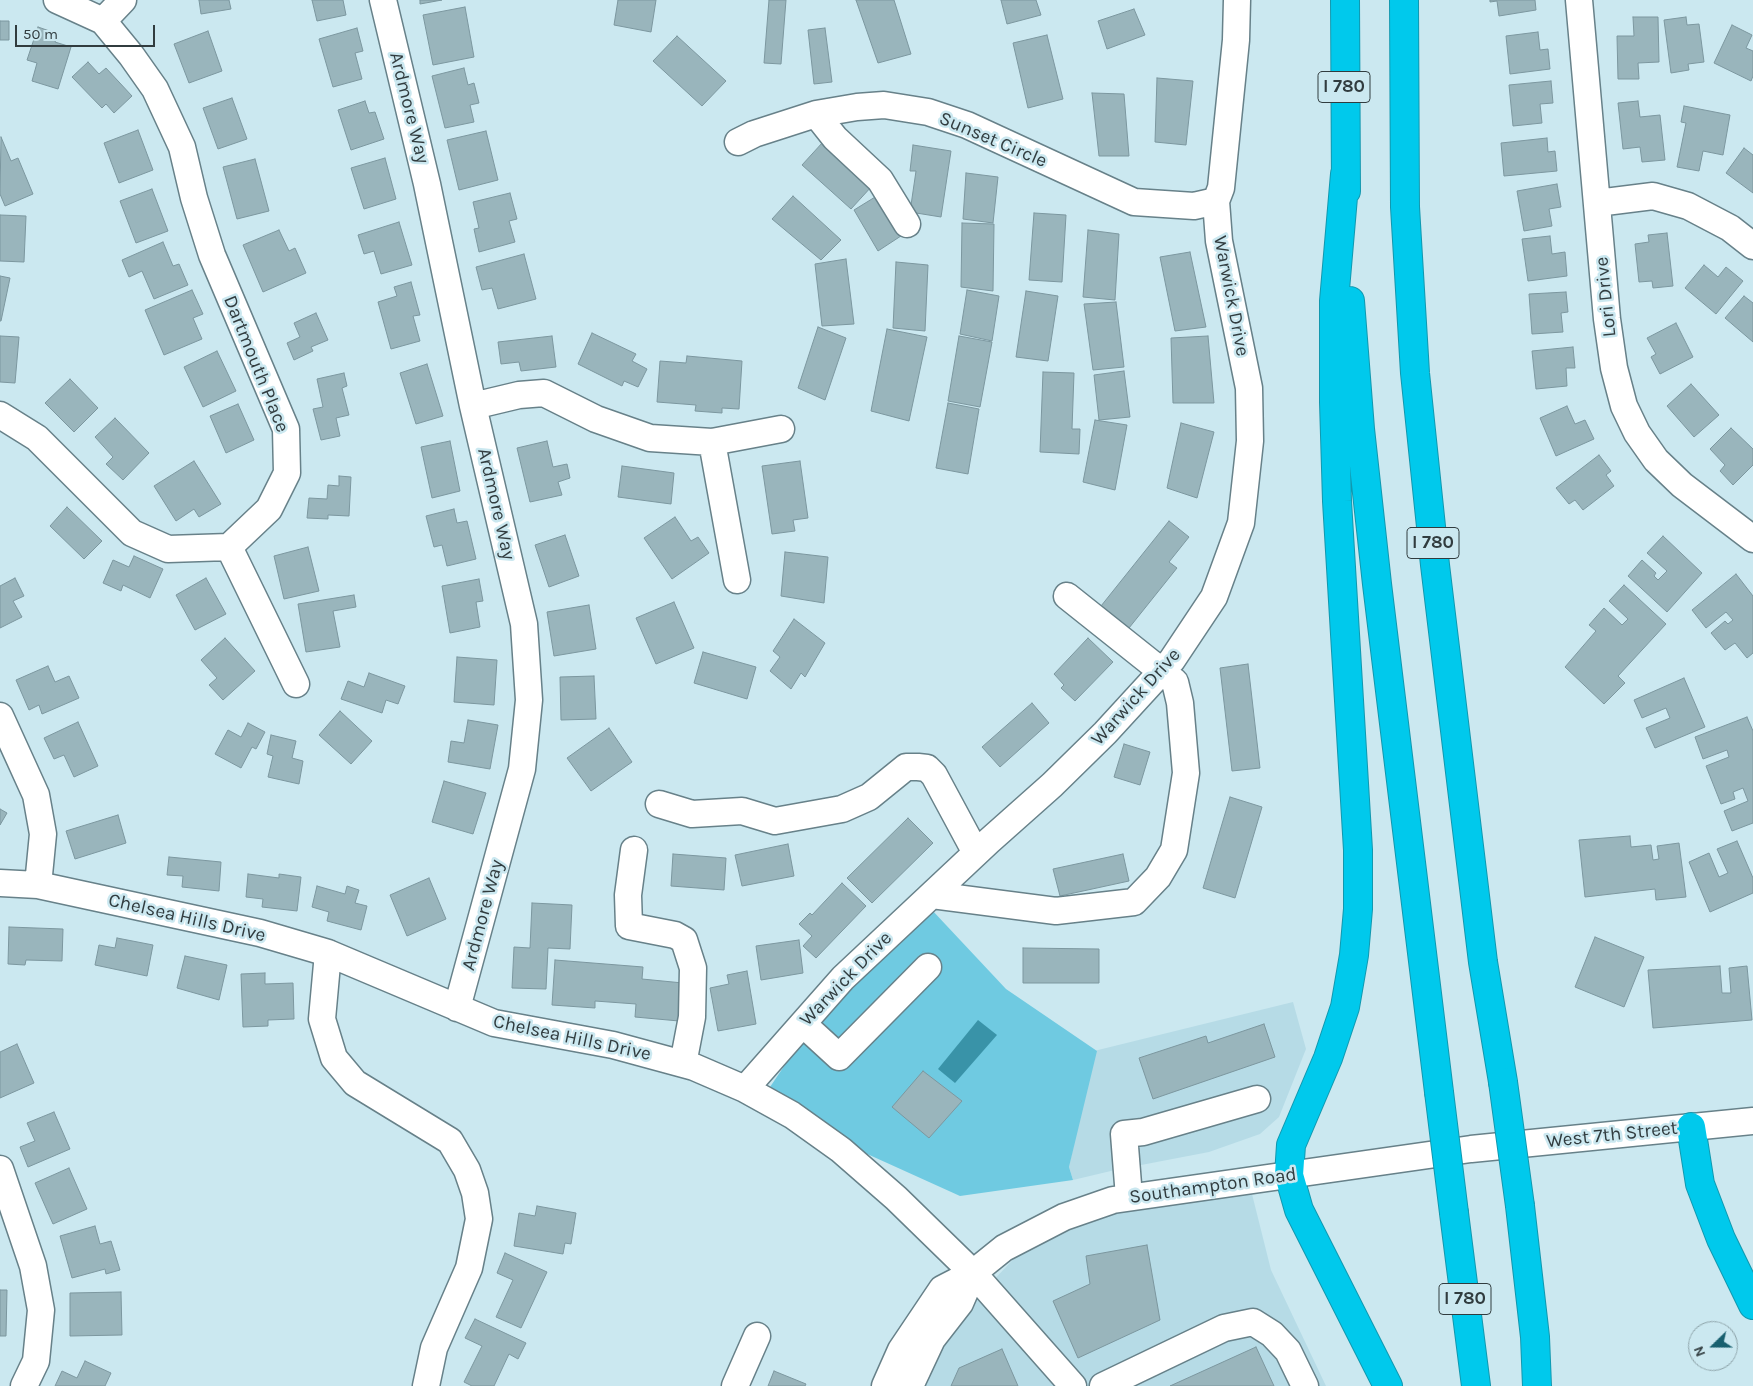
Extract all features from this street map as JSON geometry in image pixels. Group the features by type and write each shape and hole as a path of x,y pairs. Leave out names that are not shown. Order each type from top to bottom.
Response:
{"highway":[{"name":"I 780","path":"1345,0 1345,174 1350,298 1360,429 1476,1386"},
{"name":"I 780","path":"1404,0 1405,207 1415,373 1435,565 1482,952 1503,1082 1520,1206 1535,1337 1537,1386"},
{"path":"1345,174 1334,301 1334,402 1337,511 1358,850 1358,909 1354,955 1344,1007 1328,1058 1291,1145 1289,1175 1299,1210 1388,1386"},
{"path":"1691,1127 1700,1184 1721,1239 1753,1305"},
{"path":"1535,1337 1550,1370 1553,1386"}],"street":[{"name":"Dartmouth Place","path":"57,0 103,21 154,89 182,147 194,198 212,255 286,429 287,473 269,508 229,547"},
{"path":"103,21 123,0"},
{"name":"Ardmore Way","path":"383,0 427,184 473,406 524,624 529,700 522,769 457,1008"},
{"name":"Warwick Drive","path":"745,1089 843,978 976,853 1052,785 1105,733 1172,660 1214,597 1241,523 1250,441 1249,388 1219,241 1216,201 1223,168 1236,40 1237,0"},
{"name":"Lori Drive","path":"1579,0 1607,319 1614,368 1624,406 1637,433 1656,460 1682,485 1753,539"},
{"name":"Sunset Circle","path":"738,142 754,134 816,114 857,107 884,106 928,112 967,126 1134,202 1194,206 1216,201"},
{"path":"816,114 835,138 880,180 907,224"},
{"path":"1597,203 1653,196 1679,204 1730,228 1753,246"},
{"path":"473,406 519,395 544,393 596,419 650,438 712,442 781,429"},
{"path":"0,415 37,438 132,533 168,550 229,547 296,684"},
{"path":"712,442 737,580"},
{"path":"932,894 1056,911 1134,902 1158,877 1174,850 1186,773 1180,703 1175,682 1068,596"},
{"path":"0,716 36,795 43,834 38,885"},
{"path":"659,804 692,814 742,811 775,821 842,809 869,797 906,767 927,768 934,776 976,853"},
{"path":"634,850 628,896 629,926 674,935 684,940 693,968 692,1017 683,1064"},
{"name":"Chelsea Hills Drive","path":"0,883 38,885 260,933 328,953 494,1024 613,1045 683,1064 745,1089 792,1115 841,1150 896,1198 973,1273 1073,1386"},
{"path":"328,953 322,1019 334,1058 355,1083 450,1141 467,1170 475,1193 479,1220 469,1268 434,1348 426,1386"},
{"path":"803,1024 839,1057 928,967"},
{"path":"1129,1197 1113,1132 1143,1132 1257,1100"},
{"name":"West 7th Street","path":"1471,1149 1753,1121"},
{"name":"Southampton Road","path":"885,1386 901,1350 942,1289 973,1273 1004,1248 1064,1216 1113,1200 1129,1197 1471,1149"},
{"path":"0,1169 33,1266 41,1310 36,1361 24,1386"},
{"name":"Southampton Road","path":"910,1386 932,1339 960,1303 973,1273"},
{"path":"1103,1386 1224,1328 1253,1322 1272,1334 1288,1351 1305,1386"},
{"path":"735,1386 757,1336"}],"shaded area":[{"path":"931,909 1006,989 1097,1051 1069,1167 1073,1180 960,1196 865,1153 770,1087 816,1019"},
{"path":"1293,1002 1306,1049 1279,1117 1260,1134 1209,1152 1073,1180 1069,1167 1094,1051"},
{"path":"978,1020 997,1035 955,1083 938,1069"},
{"path":"1251,1190 1271,1270 1326,1386 918,1386 968,1307 1025,1247 1115,1211"}],"building":[{"path":"199,0 229,0 231,9 201,14"},
{"path":"312,0 343,0 346,15 317,21"},
{"path":"420,0 442,0 420,4"},
{"path":"618,0 656,0 651,32 614,25"},
{"path":"769,0 786,0 781,64 764,63"},
{"path":"856,0 894,0 911,54 878,63"},
{"path":"1001,0 1036,0 1041,15 1007,24"},
{"path":"1490,0 1535,0 1536,10 1499,16 1497,1 1490,2"},
{"path":"465,7 474,57 433,65 423,15"},
{"path":"1134,9 1145,35 1107,49 1098,21"},
{"path":"1633,17 1658,17 1659,62 1638,63 1639,79 1618,79 1617,36 1634,36"},
{"path":"1686,17 1687,25 1699,24 1704,62 1688,64 1689,70 1671,73 1664,20"},
{"path":"0,21 9,21 9,40 0,40"},
{"path":"1732,25 1752,35 1746,48 1753,51 1753,76 1751,81 1714,63"},
{"path":"38,27 58,34 55,42 71,47 58,89 32,81 37,63 27,60"},
{"path":"357,28 363,51 355,53 362,79 333,87 319,39"},
{"path":"825,28 832,82 814,84 808,30"},
{"path":"208,31 222,71 189,83 174,44"},
{"path":"1538,32 1540,50 1548,49 1550,69 1510,74 1506,36"},
{"path":"1047,35 1063,99 1028,108 1013,43"},
{"path":"677,36 726,81 702,106 653,61"},
{"path":"88,62 99,74 106,68 132,96 114,113 106,104 102,108 72,77"},
{"path":"464,68 468,85 474,83 479,103 470,105 474,122 445,128 432,76"},
{"path":"1157,78 1193,81 1186,145 1155,142"},
{"path":"1551,81 1553,103 1540,104 1542,123 1513,126 1509,85"},
{"path":"1092,93 1124,94 1129,156 1099,156"},
{"path":"232,98 247,139 218,149 203,108"},
{"path":"365,101 369,113 375,112 384,139 351,150 338,110"},
{"path":"1638,101 1640,117 1660,115 1665,160 1642,162 1640,147 1623,149 1618,103"},
{"path":"1684,106 1730,115 1723,155 1703,151 1699,171 1677,167 1686,123 1681,122"},
{"path":"138,130 153,170 119,183 104,143"},
{"path":"486,131 498,180 459,190 447,140"},
{"path":"1,137 11,161 18,158 33,194 5,206 0,194"},
{"path":"1547,138 1548,152 1555,151 1557,171 1504,176 1501,143"},
{"path":"823,142 872,186 851,209 802,165"},
{"path":"913,145 951,151 941,217 910,212 916,171 910,171"},
{"path":"1744,148 1753,155 1753,193 1726,173"},
{"path":"385,158 396,199 364,209 351,168"},
{"path":"255,159 269,211 237,219 223,167"},
{"path":"966,173 998,177 993,223 963,219"},
{"path":"1557,184 1561,207 1549,209 1552,226 1524,231 1517,191"},
{"path":"152,189 168,231 136,243 120,201"},
{"path":"510,193 517,219 509,221 515,242 479,252 474,229 479,228 473,202"},
{"path":"880,194 904,234 878,251 854,210"},
{"path":"793,196 841,240 821,260 772,219"},
{"path":"1034,213 1066,215 1062,282 1029,280"},
{"path":"0,215 26,216 24,262 0,261"},
{"path":"399,222 412,265 381,274 374,251 364,254 358,235"},
{"path":"962,223 994,224 993,291 961,287"},
{"path":"279,230 289,251 295,248 306,273 263,292 243,245"},
{"path":"1088,230 1119,234 1115,300 1083,297"},
{"path":"1667,233 1673,286 1653,288 1652,281 1639,282 1635,244 1649,242 1648,235"},
{"path":"1550,236 1552,254 1565,252 1567,276 1528,281 1522,239"},
{"path":"163,242 173,266 179,264 188,285 154,299 142,271 129,277 122,260"},
{"path":"1190,252 1206,327 1175,331 1160,257"},
{"path":"524,254 536,299 498,309 492,288 482,290 476,267"},
{"path":"846,259 854,324 822,326 815,264"},
{"path":"896,262 928,265 925,331 893,328"},
{"path":"1704,265 1718,277 1726,267 1743,281 1716,314 1685,288"},
{"path":"0,276 10,278 1,321 0,321"},
{"path":"411,282 420,315 413,316 420,341 391,349 378,302 397,296 394,287"},
{"path":"192,290 203,314 193,318 202,339 164,355 145,310"},
{"path":"967,290 999,296 992,341 960,334"},
{"path":"1026,291 1058,296 1048,361 1016,357"},
{"path":"1566,292 1568,312 1561,313 1563,332 1532,334 1529,294"},
{"path":"1744,296 1753,303 1753,342 1725,318"},
{"path":"1116,302 1124,367 1093,370 1084,304"},
{"path":"316,313 328,340 311,347 313,351 294,360 287,343 300,337 294,323"},
{"path":"1676,323 1693,357 1660,374 1651,357 1656,354 1647,338"},
{"path":"818,327 846,338 825,400 798,388"},
{"path":"887,329 927,337 909,421 871,411"},
{"path":"592,333 636,354 632,361 647,369 638,387 624,381 622,386 578,364"},
{"path":"0,336 19,337 15,383 0,382"},
{"path":"552,336 556,367 521,371 519,362 501,364 498,342"},
{"path":"959,336 992,342 980,407 948,401"},
{"path":"1208,336 1214,403 1173,403 1171,338"},
{"path":"1573,347 1575,368 1566,368 1567,386 1536,389 1532,351"},
{"path":"217,351 236,391 203,407 184,367"},
{"path":"687,356 742,361 739,409 722,408 722,413 695,411 696,405 657,402 660,361 686,363"},
{"path":"427,364 443,416 416,424 400,373"},
{"path":"1124,371 1130,417 1099,420 1094,375"},
{"path":"1043,372 1074,373 1072,429 1080,429 1079,454 1040,452"},
{"path":"344,373 347,386 342,388 349,415 336,418 340,436 321,440 313,409 323,407 317,379"},
{"path":"70,379 98,408 74,432 45,403"},
{"path":"1691,384 1719,415 1694,437 1667,406"},
{"path":"948,403 979,409 968,474 936,468"},
{"path":"238,404 254,440 226,453 210,416"},
{"path":"1567,406 1575,424 1585,420 1594,439 1556,456 1540,418"},
{"path":"115,418 149,453 123,480 106,464 113,457 95,437"},
{"path":"1095,420 1127,425 1115,490 1083,482"},
{"path":"1181,423 1214,432 1197,498 1167,488"},
{"path":"1731,428 1753,449 1753,465 1733,485 1720,471 1725,465 1710,449"},
{"path":"450,441 460,491 432,498 421,447"},
{"path":"547,441 553,467 567,464 570,478 558,482 562,495 530,502 517,448"},
{"path":"1599,455 1611,471 1606,475 1614,486 1583,510 1575,500 1569,504 1556,488"},
{"path":"194,461 221,504 199,517 194,509 176,521 154,486"},
{"path":"800,461 808,518 793,520 795,531 772,534 762,466"},
{"path":"622,466 674,473 671,504 618,497"},
{"path":"339,476 351,477 349,516 328,515 328,519 307,518 309,498 327,499 328,485 339,486"},
{"path":"67,507 102,541 84,559 50,526"},
{"path":"454,509 457,523 467,521 476,559 447,566 442,545 434,547 426,516"},
{"path":"675,517 691,541 698,537 709,553 672,579 644,538"},
{"path":"1169,521 1189,537 1169,562 1177,568 1129,628 1101,606"},
{"path":"565,535 579,576 549,587 535,545"},
{"path":"1663,536 1702,573 1667,612 1628,576 1642,560 1656,573 1654,576 1658,580 1667,571 1647,553"},
{"path":"308,547 319,591 284,599 274,556"},
{"path":"785,552 828,557 824,603 781,596"},
{"path":"134,556 163,569 150,598 123,585 121,591 103,583 113,560 129,567"},
{"path":"1736,574 1753,596 1753,653 1747,658 1735,643 1725,650 1711,633 1725,621 1728,624 1733,620 1726,612 1706,628 1692,610"},
{"path":"15,578 24,596 13,601 22,617 0,628 0,586"},
{"path":"206,578 226,614 195,630 176,595"},
{"path":"479,579 483,601 476,602 480,627 450,633 442,586"},
{"path":"1624,585 1666,624 1618,676 1625,683 1604,704 1565,667 1596,631 1589,625 1604,608 1622,625 1628,619 1609,601"},
{"path":"354,595 356,607 333,611 340,647 306,652 298,604"},
{"path":"674,602 694,648 656,664 636,618"},
{"path":"589,605 596,649 554,656 547,612"},
{"path":"794,619 825,643 805,677 801,673 791,689 770,671 780,657 773,651"},
{"path":"225,638 255,671 223,700 209,685 217,678 201,660"},
{"path":"1088,638 1113,662 1075,701 1061,688 1064,685 1054,674"},
{"path":"703,652 756,667 747,699 694,683"},
{"path":"457,657 497,660 494,705 454,702"},
{"path":"1248,664 1260,768 1232,771 1220,668"},
{"path":"48,666 55,682 69,676 79,698 42,714 39,705 29,710 16,680"},
{"path":"369,673 405,686 398,704 386,700 382,713 341,699 348,681 364,687"},
{"path":"594,676 596,719 561,720 560,677"},
{"path":"1684,678 1705,727 1655,748 1646,728 1670,718 1666,708 1642,718 1634,700"},
{"path":"1032,703 1049,723 1000,767 982,747"},
{"path":"340,711 372,741 351,764 319,735"},
{"path":"1747,717 1753,731 1753,823 1732,831 1724,811 1748,801 1743,788 1733,792 1735,799 1721,804 1706,766 1729,757 1727,750 1703,759 1695,737"},
{"path":"468,720 498,725 490,769 448,762 451,741 464,743"},
{"path":"78,722 98,766 74,777 64,755 54,759 44,738"},
{"path":"248,723 265,732 256,749 252,747 241,768 215,754 228,730 241,737"},
{"path":"609,728 632,762 591,791 567,758"},
{"path":"271,735 296,741 292,758 303,761 299,784 268,777 273,756 267,754"},
{"path":"1124,744 1150,752 1140,785 1114,777"},
{"path":"444,781 486,793 473,834 432,822"},
{"path":"1230,797 1262,807 1235,898 1203,888"},
{"path":"0,809 7,813 0,825"},
{"path":"118,815 126,843 75,859 66,831"},
{"path":"908,818 933,843 872,903 847,878"},
{"path":"1630,836 1631,847 1651,845 1653,860 1659,859 1657,846 1679,843 1686,897 1656,900 1655,889 1585,897 1579,840"},
{"path":"1737,841 1753,878 1753,893 1710,912 1689,862 1709,853 1719,877 1728,873 1717,849"},
{"path":"788,844 794,876 742,886 735,855"},
{"path":"673,854 726,858 724,890 671,886"},
{"path":"1123,854 1129,881 1060,896 1053,869"},
{"path":"169,857 221,862 219,891 182,887 183,876 167,875"},
{"path":"248,874 279,878 279,874 301,877 297,911 262,907 263,899 246,897"},
{"path":"429,878 446,919 407,936 390,895"},
{"path":"842,883 866,906 816,958 803,946 812,936 799,924 810,913 812,915"},
{"path":"317,886 345,894 347,886 359,890 355,903 367,906 361,930 327,921 329,912 312,907"},
{"path":"532,903 572,905 570,949 548,948 546,989 512,988 514,947 530,948"},
{"path":"9,927 63,929 62,961 26,960 25,965 8,964"},
{"path":"1595,937 1644,957 1624,1007 1575,987"},
{"path":"117,938 153,945 147,976 95,965 99,945 115,948"},
{"path":"799,940 803,973 761,980 756,946"},
{"path":"1023,948 1099,949 1099,983 1023,983"},
{"path":"185,956 227,965 219,1000 177,988"},
{"path":"555,960 643,967 642,979 683,983 679,1021 635,1017 636,1004 595,1001 595,1008 552,1005"},
{"path":"1720,966 1722,993 1731,993 1729,968 1747,966 1752,1020 1653,1028 1648,970"},
{"path":"747,971 756,1024 718,1031 710,988 729,984 727,975"},
{"path":"265,973 265,984 293,983 294,1019 268,1020 268,1026 243,1027 241,974"},
{"path":"1264,1024 1275,1057 1153,1099 1139,1058 1206,1036 1208,1043"},
{"path":"17,1044 34,1083 0,1098 0,1052"},
{"path":"923,1071 962,1101 929,1138 892,1107"},
{"path":"54,1112 70,1149 28,1167 20,1147 35,1141 27,1123"},
{"path":"69,1168 87,1209 53,1224 35,1183"},
{"path":"537,1206 576,1213 571,1244 565,1243 563,1254 514,1246 519,1213 535,1216"},
{"path":"95,1226 100,1244 111,1241 120,1270 106,1274 105,1269 72,1278 60,1236"},
{"path":"1147,1245 1160,1320 1078,1358 1053,1301 1090,1284 1086,1256"},
{"path":"505,1253 547,1272 521,1328 496,1317 513,1280 497,1273"},
{"path":"0,1290 7,1290 6,1336 0,1336"},
{"path":"121,1292 122,1335 70,1336 70,1293"},
{"path":"475,1319 526,1343 518,1359 509,1354 494,1386 472,1386 464,1382 482,1346 465,1338"},
{"path":"1256,1347 1274,1386 1170,1386"},
{"path":"1002,1349 1018,1386 951,1386 959,1368"},
{"path":"85,1361 111,1373 105,1386 55,1386 62,1371 77,1378"},
{"path":"774,1371 806,1384 805,1386 768,1386"}]}
